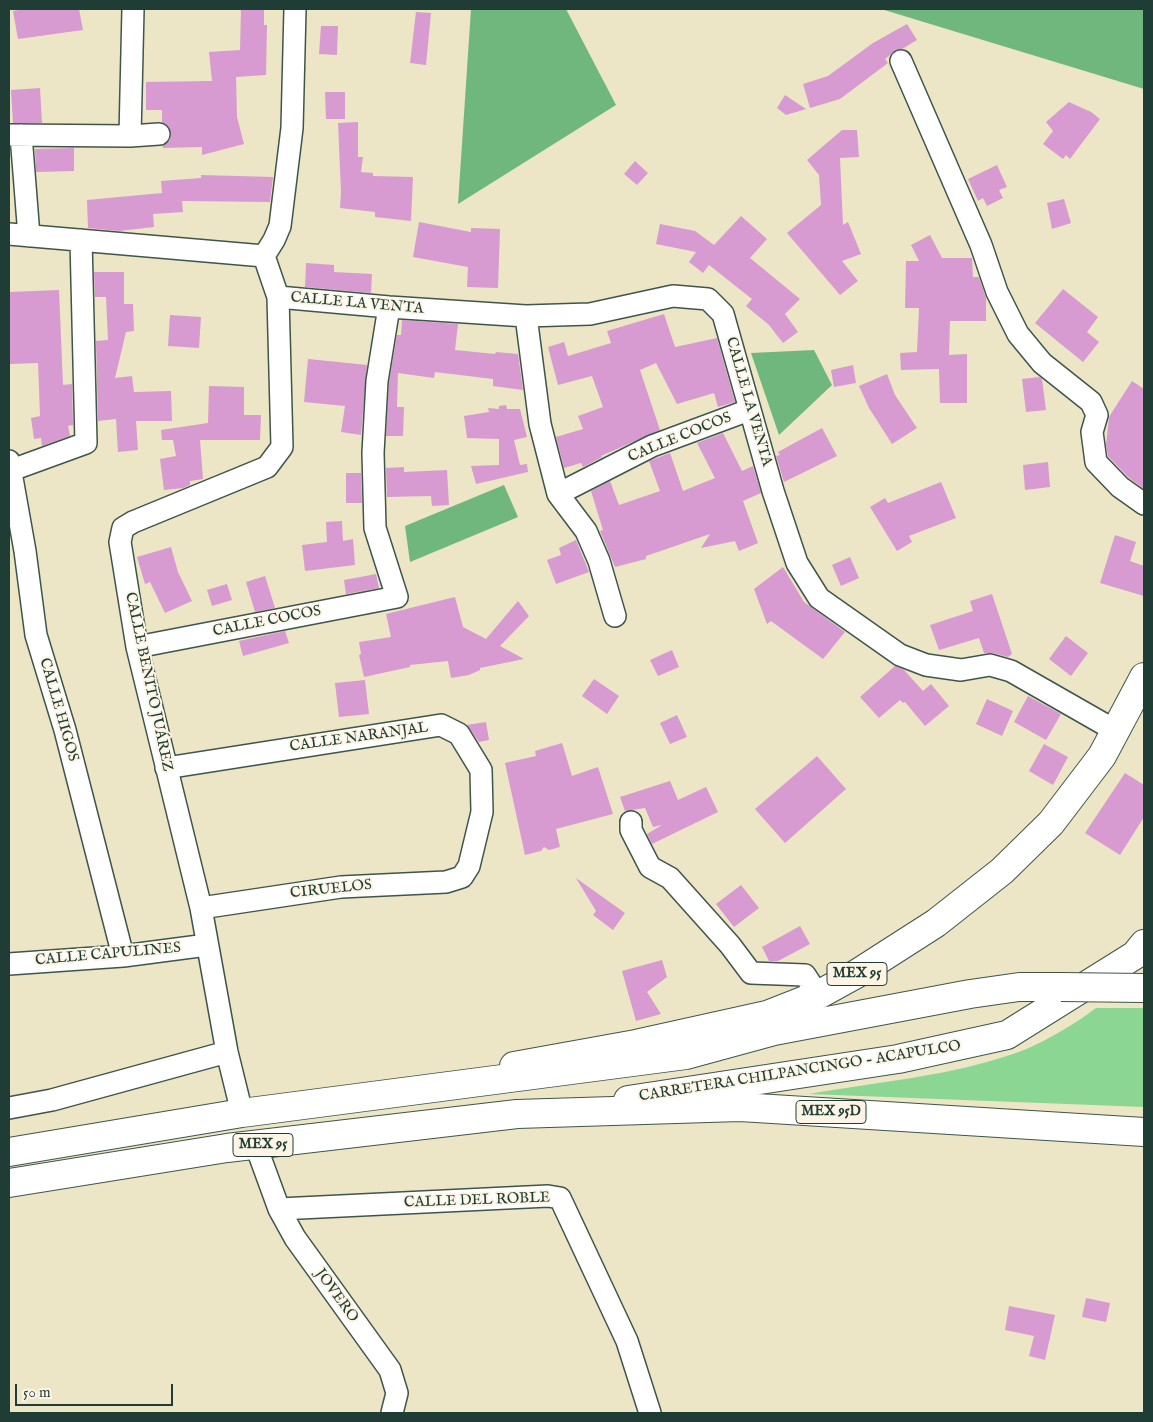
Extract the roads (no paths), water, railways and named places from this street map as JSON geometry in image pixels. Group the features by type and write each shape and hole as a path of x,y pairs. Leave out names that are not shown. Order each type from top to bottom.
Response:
{"main road":[{"name":"MEX 95","path":"9,1152 242,1114 453,1084 522,1064 636,1044 767,1015 818,995 858,973 936,923 1002,871 1050,822 1102,756 1144,676"},
{"name":"CARRETERA CHILPANCINGO - ACAPULCO","path":"517,1114 675,1094 898,1059 1007,1036 1135,955 1144,944"},
{"path":"453,1084 686,1055 774,1031 970,994 1019,987 1144,988"},
{"name":"MEX 95D","path":"517,1114 740,1107 1144,1132"},
{"name":"MEX 95","path":"9,1183 228,1148 517,1114"}],"street":[{"path":"130,136 133,9"},
{"path":"159,134 130,136 15,135 19,235 80,240 269,248 280,226 292,128 296,10"},
{"path":"901,61 981,246 997,292 1018,334 1042,364 1091,402 1097,414 1092,432 1096,462 1120,488 1144,504"},
{"path":"9,471 86,443 80,240"},
{"name":"CALLE BENITO JUÁREZ","path":"242,1114 227,1052 201,908 137,646 120,542 123,528 267,467 282,447 278,297 269,248"},
{"name":"CALLE LA VENTA","path":"278,297 526,316 590,314 673,296 708,299 723,314 749,410 796,563 819,598 900,655 926,665 961,670 990,665 1011,671 1116,731"},
{"name":"CALLE COCOS","path":"137,646 397,597 375,528 373,453 377,381 389,307"},
{"path":"526,316 540,424 558,494 586,531 600,561 615,616"},
{"name":"CALLE COCOS","path":"558,494 652,446 749,410"},
{"name":"CALLE HIGOS","path":"9,461 9,471 26,551 36,635 65,730 123,956"},
{"name":"CALLE NARANJAL","path":"166,768 441,725 459,734 481,770 482,812 468,866 462,877"},
{"path":"631,822 631,830 650,867 670,878 730,945 751,973 805,975 818,995"},
{"name":"CIRUELOS","path":"201,908 341,887 446,882 462,877"},
{"name":"CALLE CAPULINES","path":"9,964 123,956 207,945"},
{"path":"9,1108 52,1100 227,1052"},
{"name":"JOVERO","path":"256,1146 279,1210 295,1238 390,1370 397,1393 392,1413"},
{"name":"CALLE DEL ROBLE","path":"279,1210 548,1196 560,1198 626,1341 650,1413"}]}
